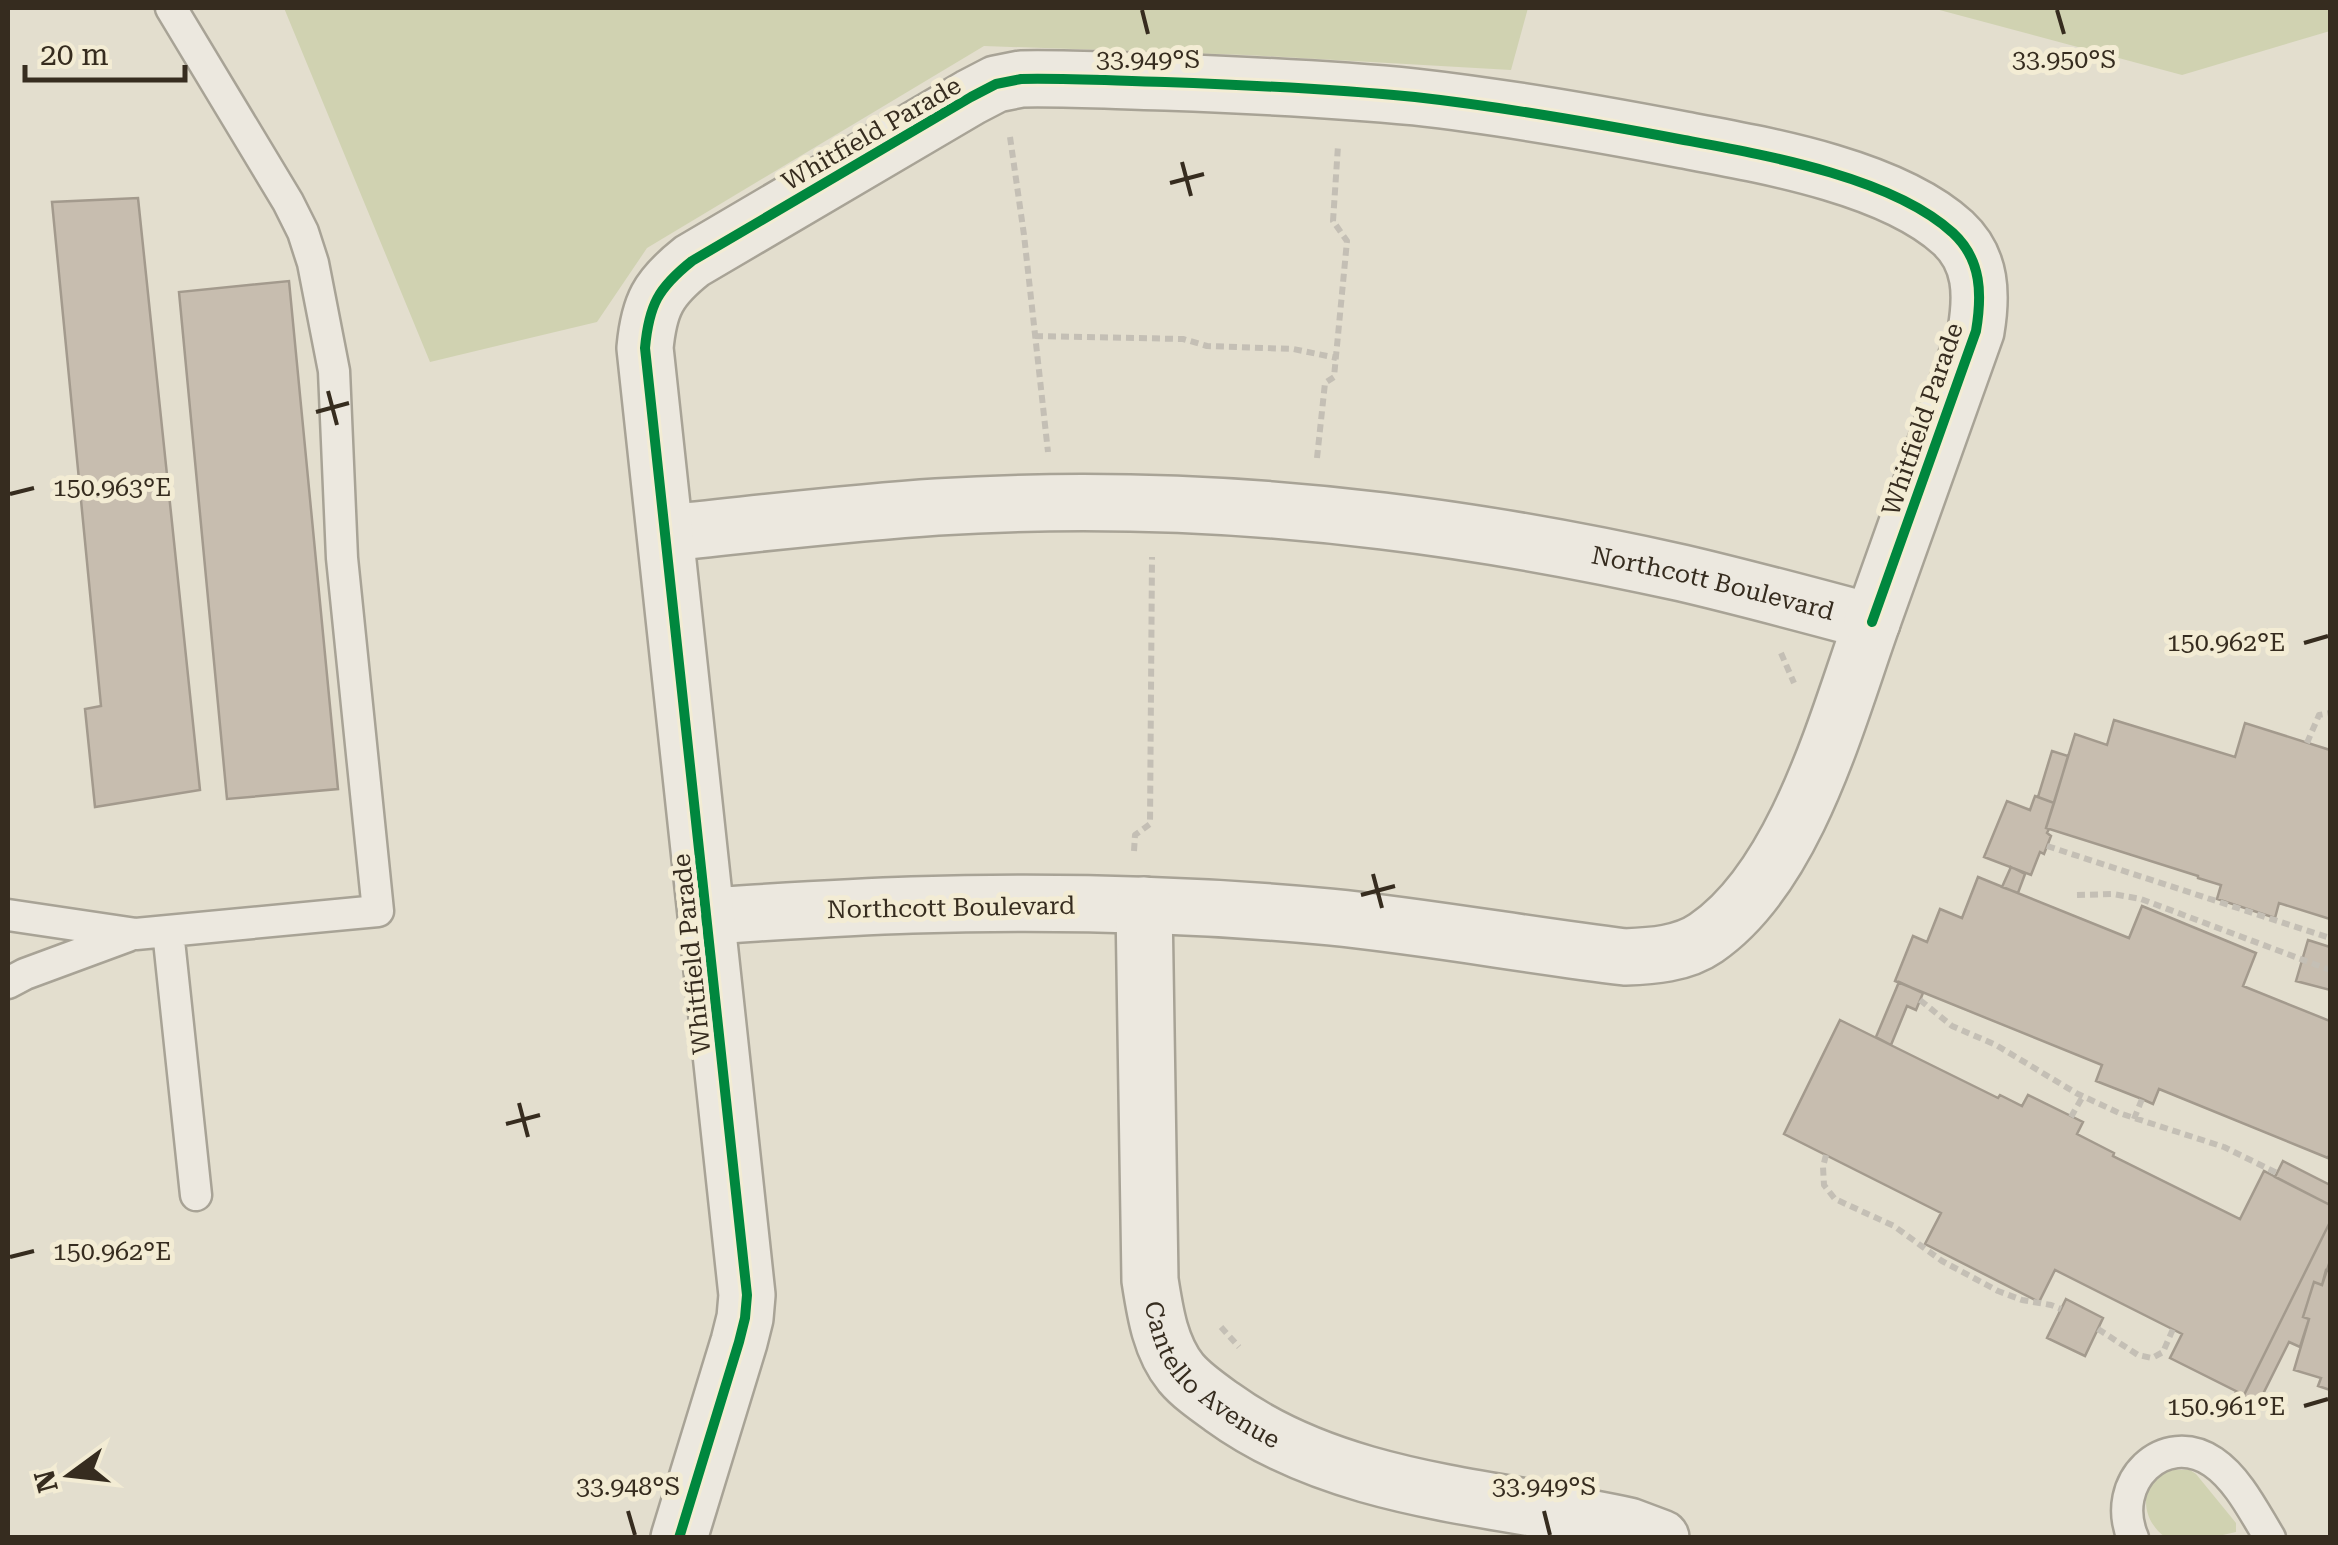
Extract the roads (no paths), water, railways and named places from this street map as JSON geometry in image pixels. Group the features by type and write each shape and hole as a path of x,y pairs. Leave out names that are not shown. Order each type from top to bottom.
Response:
{"street":[{"name":"Whitfield Parade","path":"679,1538 740,1342 747,1295 646,348 648,320 656,296 671,277 692,261 996,84 1021,79 1346,91 1418,98 1574,120 1724,148 1847,179 1891,195 1956,235 1979,276 1981,302 1976,331 1848,615"},
{"name":"Northcott Boulevard","path":"666,533 1008,504 1153,505 1348,518 1465,532 1667,570 1848,615 1808,798 1782,850 1755,890 1728,920 1704,940 1680,950 1624,958 1395,924 1250,911 1139,880 925,904 707,916"},
{"name":"Cantello Avenue","path":"1139,880 1150,1280 1160,1331 1181,1374 1236,1417 1334,1465 1422,1487 1629,1526 1662,1538"}],"lane":[{"path":"8,915 136,934 378,911 342,558 334,372 313,263 288,202 171,8"},
{"path":"168,931 196,1195"},
{"path":"8,984 24,974 136,934"},
{"path":"2133,1538 2127,1523 2129,1488 2140,1471 2156,1459 2175,1453 2194,1454 2212,1462 2239,1490 2270,1538"}]}
